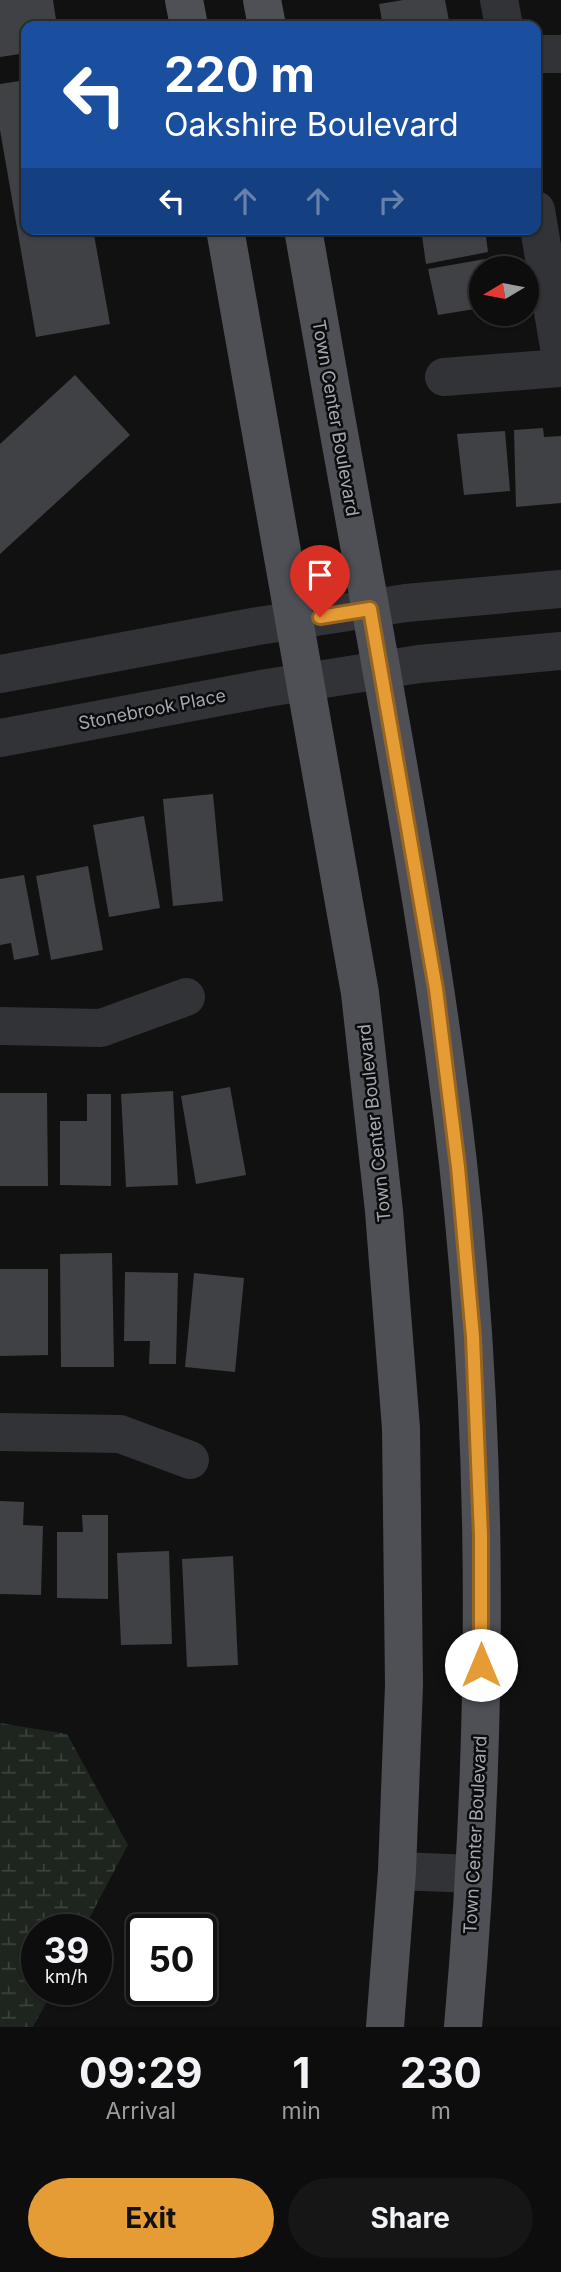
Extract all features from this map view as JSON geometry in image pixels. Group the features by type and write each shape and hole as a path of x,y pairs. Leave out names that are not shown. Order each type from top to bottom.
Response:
{"main road":[{"path":"184,0 188,21"},
{"path":"262,0 266,21"},
{"name":"Town Center Boulevard","path":"226,235 360,993 384,1211 401,1428 404,1685 397,1871 385,2027"},
{"name":"Town Center Boulevard","path":"304,235 436,989 458,1167 473,1337 481,1578 481,1717 474,1874 463,2027"}],"street":[{"path":"499,0 503,21"},
{"path":"541,54 561,54"},
{"path":"540,235 561,359"},
{"path":"444,377 561,368"},
{"path":"0,674 294,620 406,603 561,589"},
{"name":"Stonebrook Place","path":"0,738 305,682 419,664 561,651"},
{"path":"0,1026 101,1028 186,997"},
{"path":"0,1432 120,1434 190,1460"},
{"path":"397,1871 474,1874"}],"green space":[{"path":"0,1723 67,1734 128,1845 91,1914 21,1914 21,2005 45,2005 33,2027 0,2027"}],"building":[{"path":"0,0 53,0 56,21 21,21 21,54 0,57"},
{"path":"403,0 445,0 449,21 382,21 379,4"},
{"path":"21,81 21,235 94,235 110,324 36,337 0,130 0,84"},
{"path":"422,235 486,235 488,252 426,264"},
{"path":"469,262 469,310 438,315 428,269"},
{"path":"75,375 130,435 0,554 0,444"},
{"path":"543,428 544,437 561,436 561,503 516,507 514,430"},
{"path":"505,431 510,491 464,495 457,434"},
{"path":"213,794 223,901 173,906 163,799"},
{"path":"144,816 160,908 109,917 93,825"},
{"path":"88,866 103,950 51,960 36,876"},
{"path":"24,875 39,955 14,960 11,943 0,945 0,879"},
{"path":"230,1087 246,1175 196,1184 181,1096"},
{"path":"173,1091 178,1185 126,1187 121,1094"},
{"path":"0,1093 47,1093 48,1186 0,1186"},
{"path":"87,1094 111,1094 111,1186 60,1185 60,1121 87,1121"},
{"path":"112,1253 114,1367 61,1367 60,1254"},
{"path":"0,1269 48,1269 48,1355 0,1356"},
{"path":"125,1272 178,1273 176,1364 149,1364 150,1341 124,1341"},
{"path":"194,1273 244,1278 235,1372 185,1367"},
{"path":"0,1501 24,1502 23,1525 43,1526 41,1595 0,1594"},
{"path":"82,1515 108,1515 108,1599 57,1598 57,1532 83,1532"},
{"path":"169,1551 172,1644 121,1645 117,1553"},
{"path":"233,1556 238,1665 187,1667 182,1559"}],"route":[{"path":"320,617 370,609 436,989 458,1167 473,1337 481,1536 481,1665"}]}
